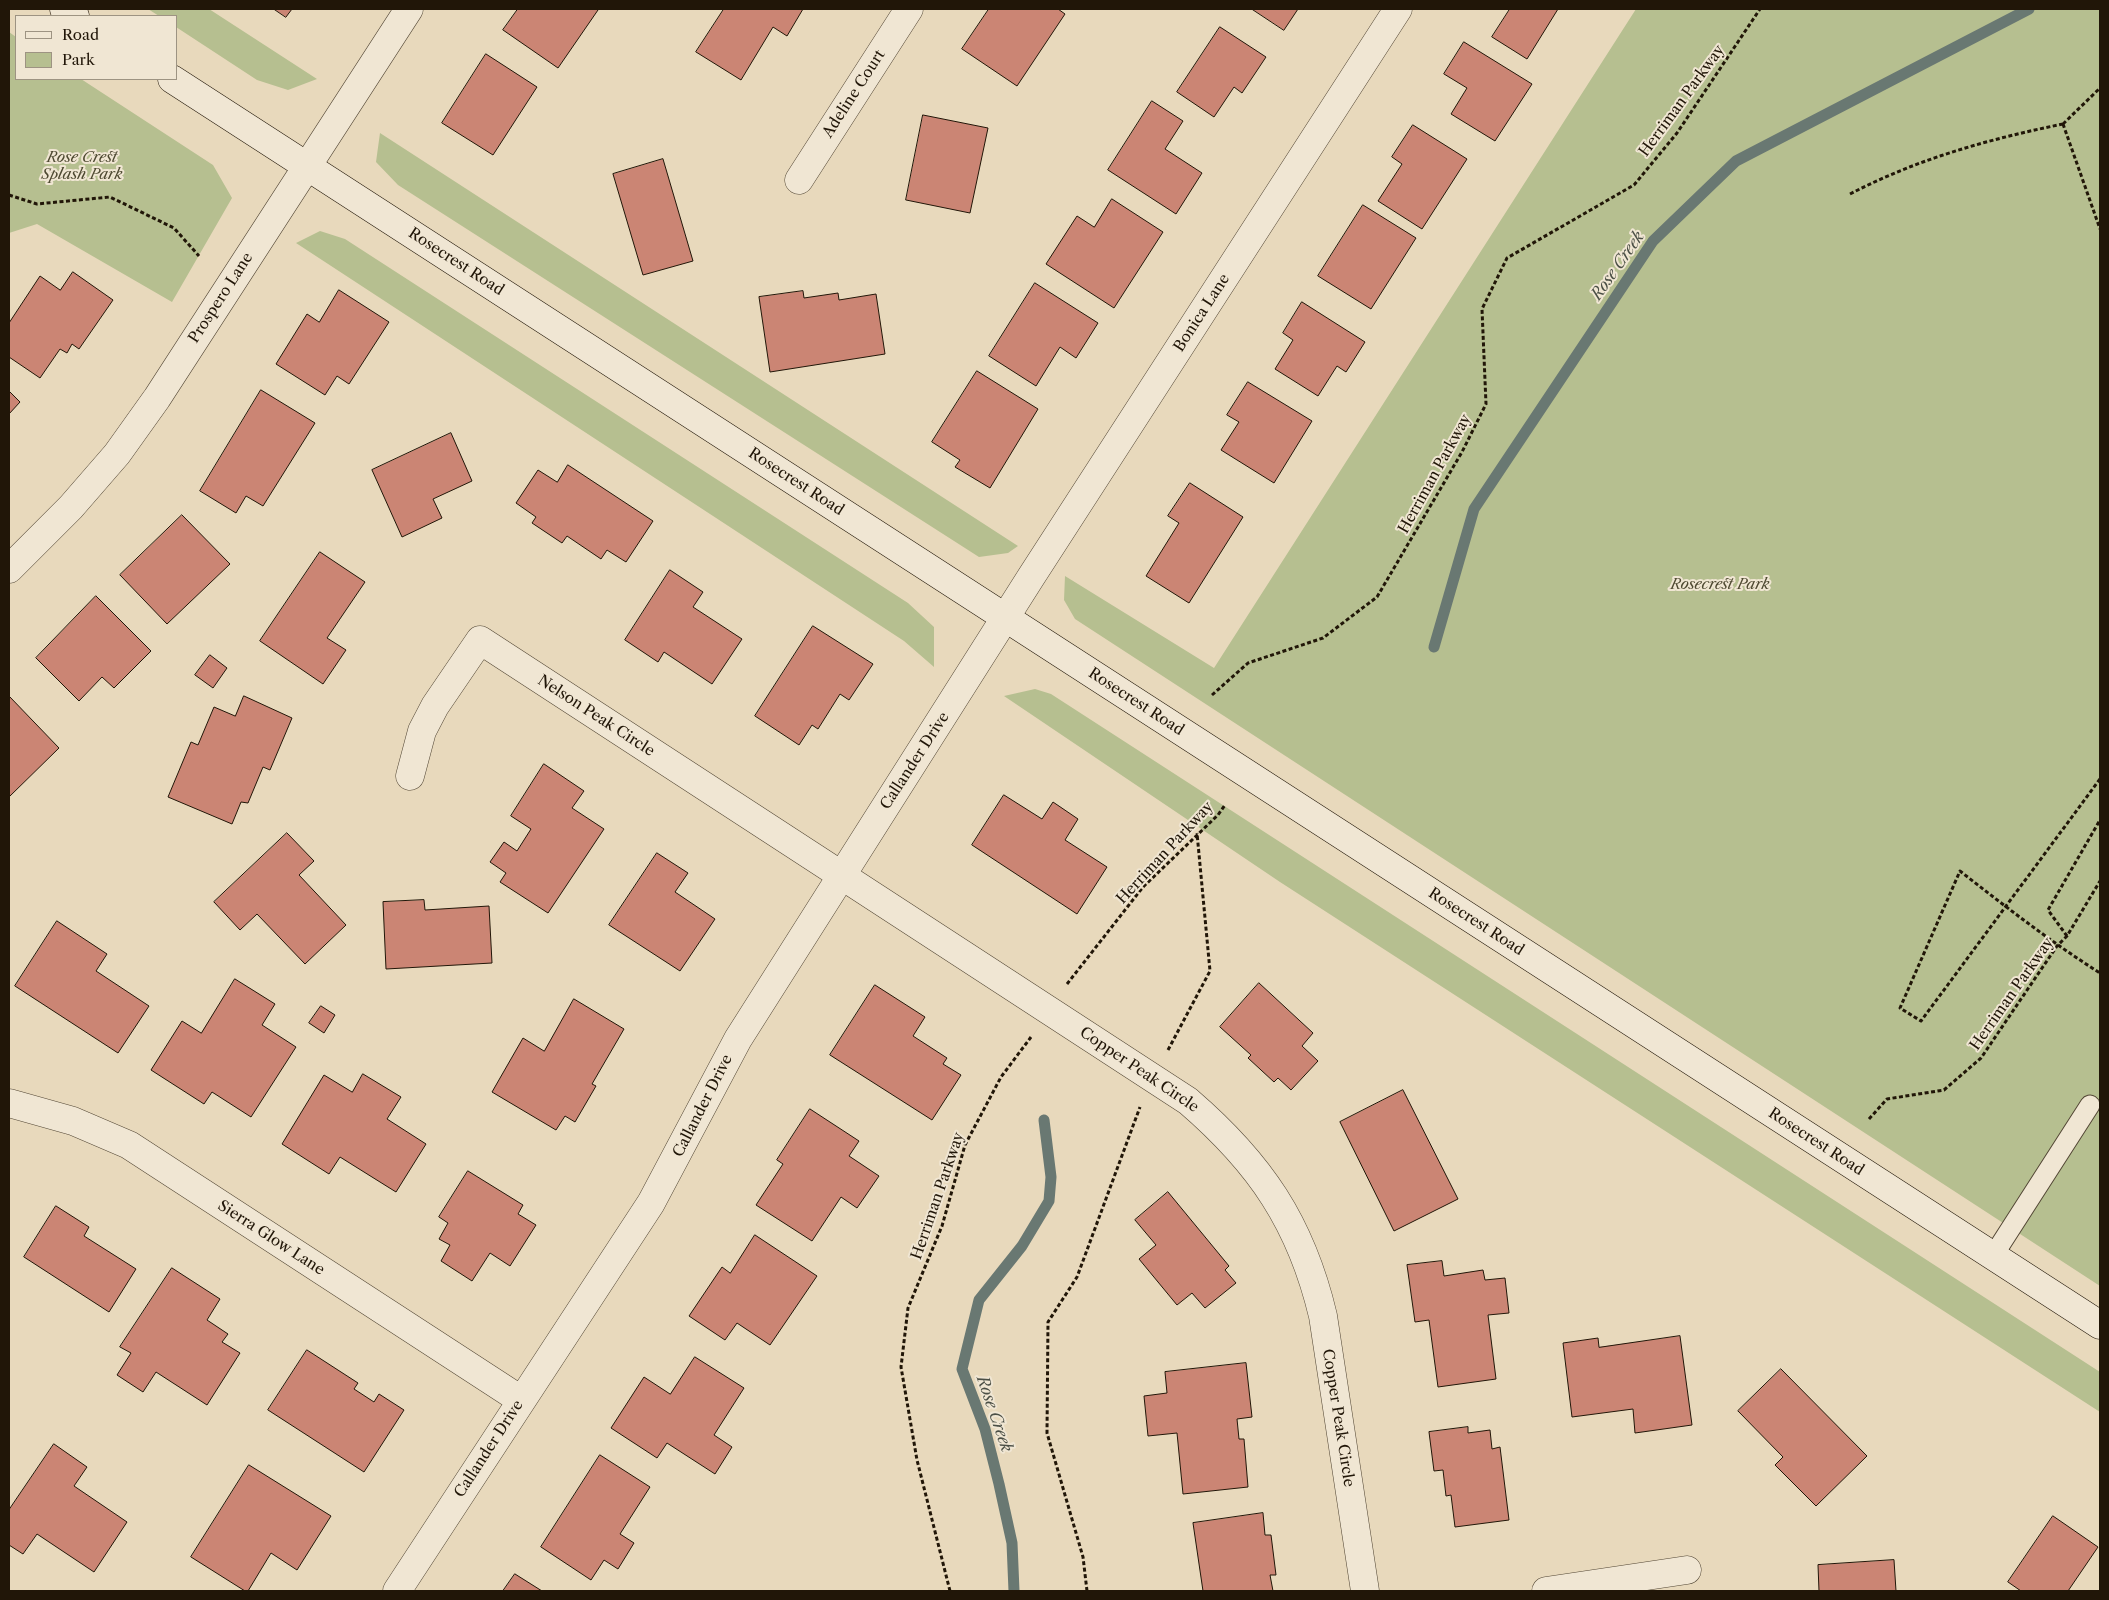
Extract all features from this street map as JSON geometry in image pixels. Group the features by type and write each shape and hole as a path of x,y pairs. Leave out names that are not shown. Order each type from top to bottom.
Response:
{"street":[{"name":"Prospero Lane","path":"9,569 70,507 117,454 157,398 409,9"},
{"name":"Adeline Court","path":"799,180 909,9"},
{"name":"Bonica Lane","path":"1006,618 1398,9"},
{"name":"Rosecrest Road","path":"174,80 2100,1325"},
{"name":"Callander Drive","path":"397,1591 651,1203 680,1150 722,1065 1006,618"},
{"name":"Nelson Peak Circle","path":"410,776 422,731 435,706 480,640 842,875"},
{"name":"Copper Peak Circle","path":"842,875 1188,1101 1221,1130 1250,1162 1284,1213 1313,1276 1323,1316 1365,1591"},
{"name":"Sierra Glow Lane","path":"9,1103 73,1121 129,1146 521,1400"},
{"path":"1546,1591 1687,1570"}],"lane":[{"path":"1993,1256 2090,1105"}],"path":[{"name":"Herriman Parkway","path":"1212,695 1248,663 1323,638 1377,597 1462,452 1486,404 1482,309 1507,258 1634,185 1677,133 1760,9"},
{"path":"1850,194 1887,175 1993,138 2063,124 2100,88"},
{"path":"2063,124 2100,229"},
{"path":"9,195 37,204 110,197 174,228 199,256"},
{"path":"2100,779 2006,906 1921,1021 1900,1008 1960,871 2006,906 2057,946 2100,972"},
{"name":"Herriman Parkway","path":"1065,987 1144,887 1197,833 1218,815 1225,805"},
{"path":"2067,936 2048,910 2100,820"},
{"path":"1165,1054 1210,971 1197,833"},
{"name":"Herriman Parkway","path":"1869,1119 1887,1100 1944,1090 1981,1058 2057,946 2067,936 2100,882"},
{"name":"Herriman Parkway","path":"950,1591 917,1460 901,1367 908,1308 942,1226 965,1145 1001,1077 1035,1033"},
{"path":"1087,1591 1083,1557 1047,1433 1048,1322 1077,1277 1142,1102"}],"green space":[{"path":"148,9 209,9 317,79 288,90 257,80 178,28 178,15 157,15"},
{"name":"Rosecrest Park","path":"1636,9 2100,9 2100,1286 1075,619 1064,600 1065,576 1214,668"},
{"name":"Rose Crest Splash Park","path":"9,32 15,36 15,80 83,80 213,165 232,198 172,302 37,224 9,233"},
{"path":"380,133 1018,546 1008,553 979,557 398,185 376,162"},
{"path":"320,231 345,239 908,603 934,627 934,667 904,641 296,243"},
{"path":"1035,689 1051,694 2100,1372 2100,1412 1280,882 1004,696"}],"building":[{"path":"274,9 292,9 286,17"},
{"path":"518,9 598,10 558,68 503,30"},
{"path":"724,9 803,9 787,36 773,27 741,80 696,52"},
{"path":"989,9 1058,9 1065,14 1017,86 962,49"},
{"path":"1252,9 1298,9 1284,30"},
{"path":"1510,9 1558,9 1527,59 1492,37"},
{"path":"1220,27 1266,57 1242,93 1234,87 1214,117 1177,92"},
{"path":"1464,42 1532,84 1495,141 1451,114 1467,88 1444,74"},
{"path":"486,54 537,87 493,155 442,123"},
{"path":"1152,101 1183,121 1165,149 1202,173 1176,214 1108,170"},
{"path":"923,115 988,128 970,213 906,200"},
{"path":"1413,125 1467,159 1422,229 1378,201 1402,164 1392,157"},
{"path":"663,159 693,261 643,275 613,174"},
{"path":"1112,199 1163,232 1114,308 1046,264 1077,216 1094,227"},
{"path":"1363,205 1416,238 1371,309 1318,276"},
{"path":"73,272 113,300 79,349 72,344 67,353 60,349 40,378 9,357 9,323 40,276 60,290"},
{"path":"1035,283 1098,323 1076,358 1060,347 1036,386 989,356"},
{"path":"339,290 389,322 349,384 337,376 325,395 276,364 307,314 319,322"},
{"path":"803,291 804,298 838,293 839,300 876,294 885,354 770,372 759,297"},
{"path":"1302,302 1365,342 1346,372 1337,366 1318,396 1275,369 1293,340 1283,333"},
{"path":"977,371 1038,409 990,488 955,467 960,460 932,442"},
{"path":"1248,382 1312,421 1274,483 1221,450 1239,422 1227,415"},
{"path":"261,390 315,423 263,506 246,496 236,513 200,491"},
{"path":"9,391 20,402 9,414"},
{"path":"451,433 472,481 433,499 442,518 402,537 372,470"},
{"path":"568,465 653,521 626,562 607,550 601,559 567,536 562,543 532,523 536,517 516,503 538,470 557,482"},
{"path":"1190,483 1243,517 1189,603 1146,576 1179,523 1168,516"},
{"path":"182,515 230,564 167,624 120,575"},
{"path":"320,552 365,582 327,638 346,650 323,684 260,641"},
{"path":"670,570 703,592 693,607 742,639 712,684 664,652 658,662 625,640"},
{"path":"96,596 151,651 114,688 102,677 79,701 36,658"},
{"path":"813,626 873,664 849,700 840,694 818,729 812,725 799,745 755,716"},
{"path":"210,655 227,668 213,688 195,675"},
{"path":"9,696 59,748 9,797"},
{"path":"244,696 292,718 270,770 263,767 248,803 241,802 232,824 168,797 191,742 198,745 214,707 235,716"},
{"path":"544,764 584,791 572,808 604,829 548,913 500,882 506,873 490,862 504,842 517,851 531,829 511,816"},
{"path":"1004,795 1042,819 1053,802 1078,819 1065,840 1107,867 1077,914 972,845"},
{"path":"287,833 314,861 299,875 346,925 305,964 257,914 240,930 214,902"},
{"path":"657,853 688,873 675,892 715,919 680,971 609,925"},
{"path":"424,900 425,910 489,906 492,963 386,969 383,902"},
{"path":"57,921 107,954 96,971 149,1006 118,1053 15,986"},
{"path":"235,979 275,1004 262,1025 296,1047 251,1117 212,1092 204,1104 151,1070 182,1021 201,1033"},
{"path":"1259,983 1313,1033 1302,1046 1318,1061 1291,1090 1278,1078 1274,1082 1248,1058 1251,1055 1220,1027"},
{"path":"875,985 925,1017 913,1036 947,1058 943,1064 961,1075 932,1120 830,1055"},
{"path":"574,999 624,1029 592,1084 596,1086 575,1122 565,1116 556,1130 492,1092 523,1038 544,1051"},
{"path":"321,1006 335,1015 324,1033 309,1023"},
{"path":"363,1074 401,1097 387,1119 426,1144 396,1192 340,1157 329,1174 282,1144 324,1075 352,1092"},
{"path":"1403,1090 1458,1199 1394,1231 1340,1122"},
{"path":"810,1109 859,1141 849,1156 879,1176 857,1208 841,1197 812,1241 756,1205 783,1164 777,1160"},
{"path":"468,1171 523,1205 518,1214 536,1225 510,1266 490,1253 472,1281 441,1261 450,1245 439,1239 448,1223 439,1217"},
{"path":"1168,1192 1229,1266 1225,1270 1236,1283 1205,1308 1192,1293 1177,1305 1139,1259 1156,1245 1135,1220"},
{"path":"56,1206 89,1227 84,1236 136,1269 109,1312 24,1257"},
{"path":"755,1235 817,1276 770,1345 737,1323 725,1340 689,1316 722,1267 730,1273"},
{"path":"1442,1261 1444,1276 1483,1270 1485,1280 1505,1278 1509,1313 1488,1315 1496,1379 1438,1387 1429,1320 1415,1322 1407,1265"},
{"path":"172,1268 220,1299 207,1320 228,1334 222,1342 240,1353 207,1405 156,1372 143,1392 117,1375 131,1353 120,1347"},
{"path":"1680,1336 1692,1425 1635,1433 1633,1409 1572,1417 1563,1343 1598,1338 1599,1347"},
{"path":"307,1350 358,1383 354,1389 374,1402 379,1394 404,1410 364,1472 268,1410"},
{"path":"695,1357 744,1388 714,1435 732,1447 715,1474 667,1443 657,1458 611,1428 644,1377 670,1394"},
{"path":"1246,1363 1252,1417 1237,1419 1239,1439 1244,1439 1248,1487 1183,1494 1177,1433 1148,1436 1144,1396 1167,1393 1165,1372"},
{"path":"1781,1369 1867,1456 1816,1506 1775,1465 1783,1457 1738,1411"},
{"path":"1468,1427 1468,1433 1490,1430 1492,1449 1500,1447 1509,1520 1455,1527 1451,1495 1446,1496 1443,1470 1434,1471 1429,1432"},
{"path":"54,1444 87,1467 74,1486 127,1522 94,1572 37,1534 23,1554 9,1545 9,1510"},
{"path":"600,1455 650,1487 620,1534 634,1543 618,1569 604,1560 591,1580 541,1547"},
{"path":"249,1465 331,1516 297,1570 271,1553 248,1591 245,1591 191,1557"},
{"path":"1263,1513 1265,1535 1271,1535 1276,1575 1270,1575 1273,1591 1203,1591 1193,1523"},
{"path":"2053,1516 2098,1547 2068,1591 2021,1591 2008,1582"},
{"path":"1894,1560 1896,1591 1819,1591 1818,1565"},
{"path":"515,1574 542,1591 503,1591"}],"waterway":[{"name":"Rose Creek","path":"1434,647 1474,509 1653,241 1736,161 2029,9"},
{"name":"Rose Creek","path":"1014,1591 1012,1543 999,1484 985,1429 962,1369 979,1300 1022,1246 1049,1201 1051,1177 1044,1120"}]}
